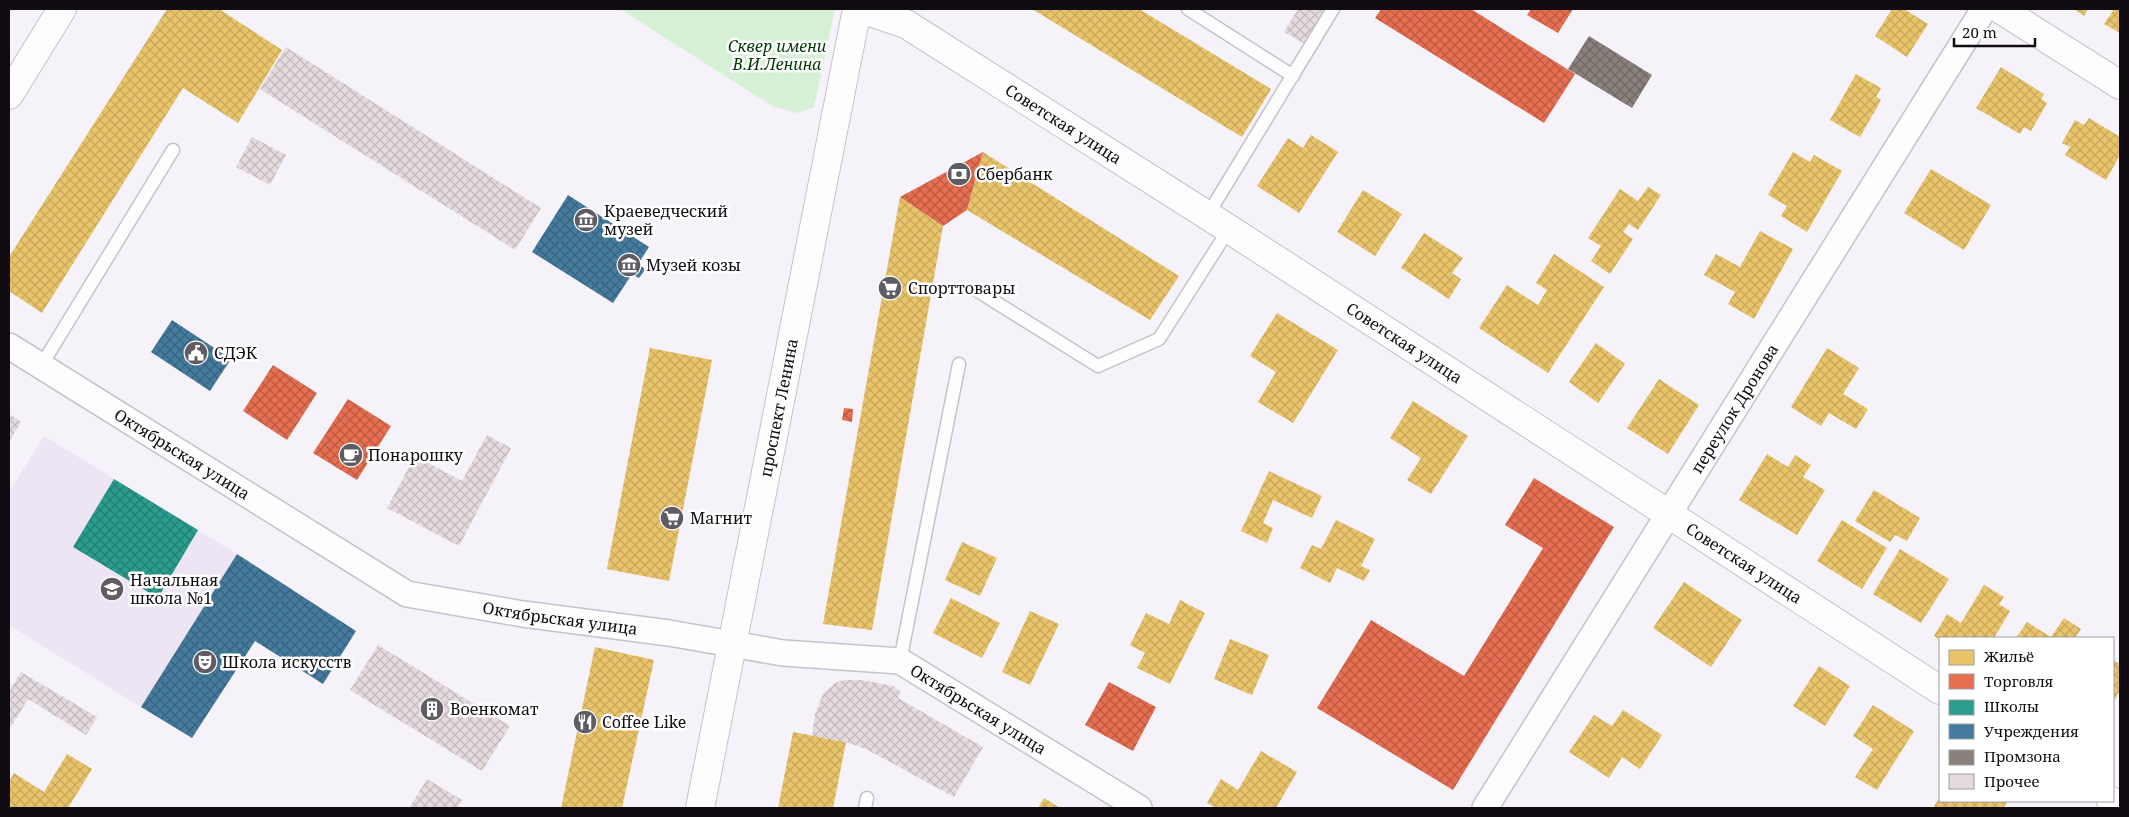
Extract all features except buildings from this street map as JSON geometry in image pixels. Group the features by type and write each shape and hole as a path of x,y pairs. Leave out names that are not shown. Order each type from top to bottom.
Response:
{"main road":[{"path":"9,95 62,9"},
{"name":"проспект Ленина","path":"700,808 857,9"},
{"name":"Советская улица","path":"861,9 906,24 1218,223 1939,689"},
{"path":"2000,9 2120,85"}],"street":[{"name":"переулок Дронова","path":"1485,808 1670,515 1984,9"},
{"name":"Октябрьская улица","path":"9,346 407,594 523,614 669,633 783,653 900,661 1139,808"}],"lane":[{"path":"1188,9 1292,76"},
{"path":"976,290 1098,366 1159,339 1292,76 1334,9"},
{"path":"41,366 174,150"},
{"path":"900,661 960,364"}],"shaded area":[{"name":"Начальная школа №1","path":"44,436 237,554 141,707 9,625 9,492"}],"green space":[{"name":"Сквер имени В.И.Ленина","path":"620,9 835,9 814,107 798,113 774,107"}],"place":[{"name":"Сбербанк","path":"959,174"},
{"name":"Краеведческий музей","path":"586,220"},
{"name":"Музей козы","path":"629,265"},
{"name":"Спорттовары","path":"890,288"},
{"name":"СДЭК","path":"196,353"},
{"name":"Понарошку","path":"351,455"},
{"name":"Магнит","path":"672,518"},
{"name":"Начальная школа №1","path":"112,589"},
{"name":"Школа искусств","path":"205,662"},
{"name":"Военкомат","path":"432,709"},
{"name":"Coffee Like","path":"585,722"}]}
